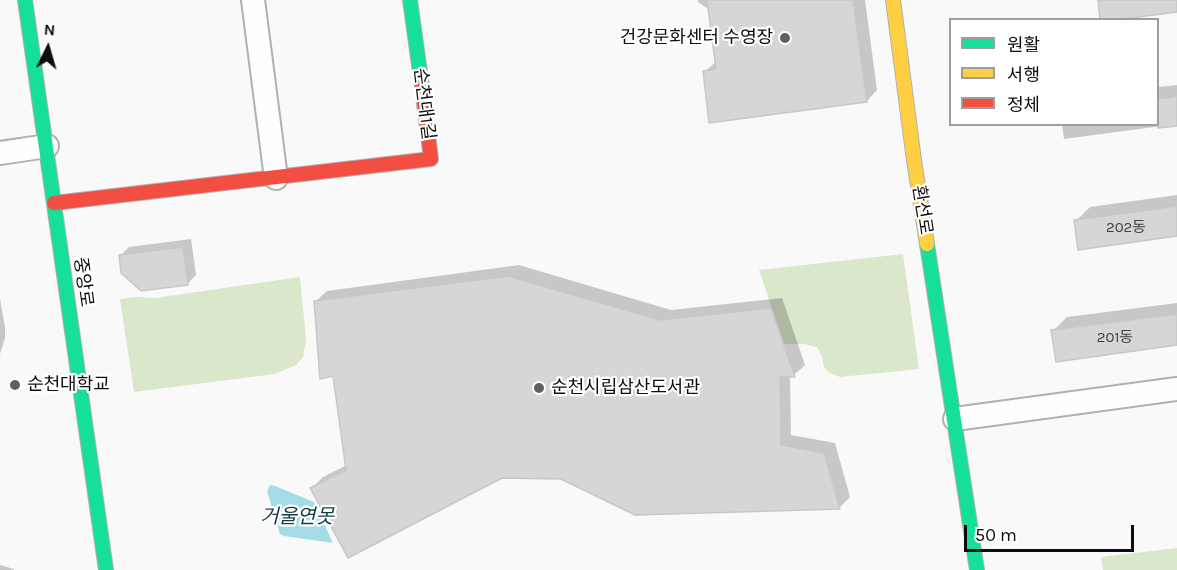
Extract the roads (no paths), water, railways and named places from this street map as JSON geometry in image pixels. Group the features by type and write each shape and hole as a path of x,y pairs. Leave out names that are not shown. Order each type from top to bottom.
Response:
{"street":[{"name":"중앙로","path":"25,0 106,570"},
{"path":"253,0 276,178"},
{"name":"순천대1길","path":"54,203 431,159 410,0"},
{"name":"환선로","path":"893,0 919,191 977,570"},
{"path":"0,153 47,146"},
{"path":"955,419 1177,389"}],"water":[{"name":"거울연못","path":"270,485 314,502 333,543 280,534 267,491"}],"place":[{"name":"건강문화센터 수영장","path":"785,38"},
{"name":"순천대학교","path":"15,385"},
{"name":"순천시립삼산도서관","path":"539,388"}]}
